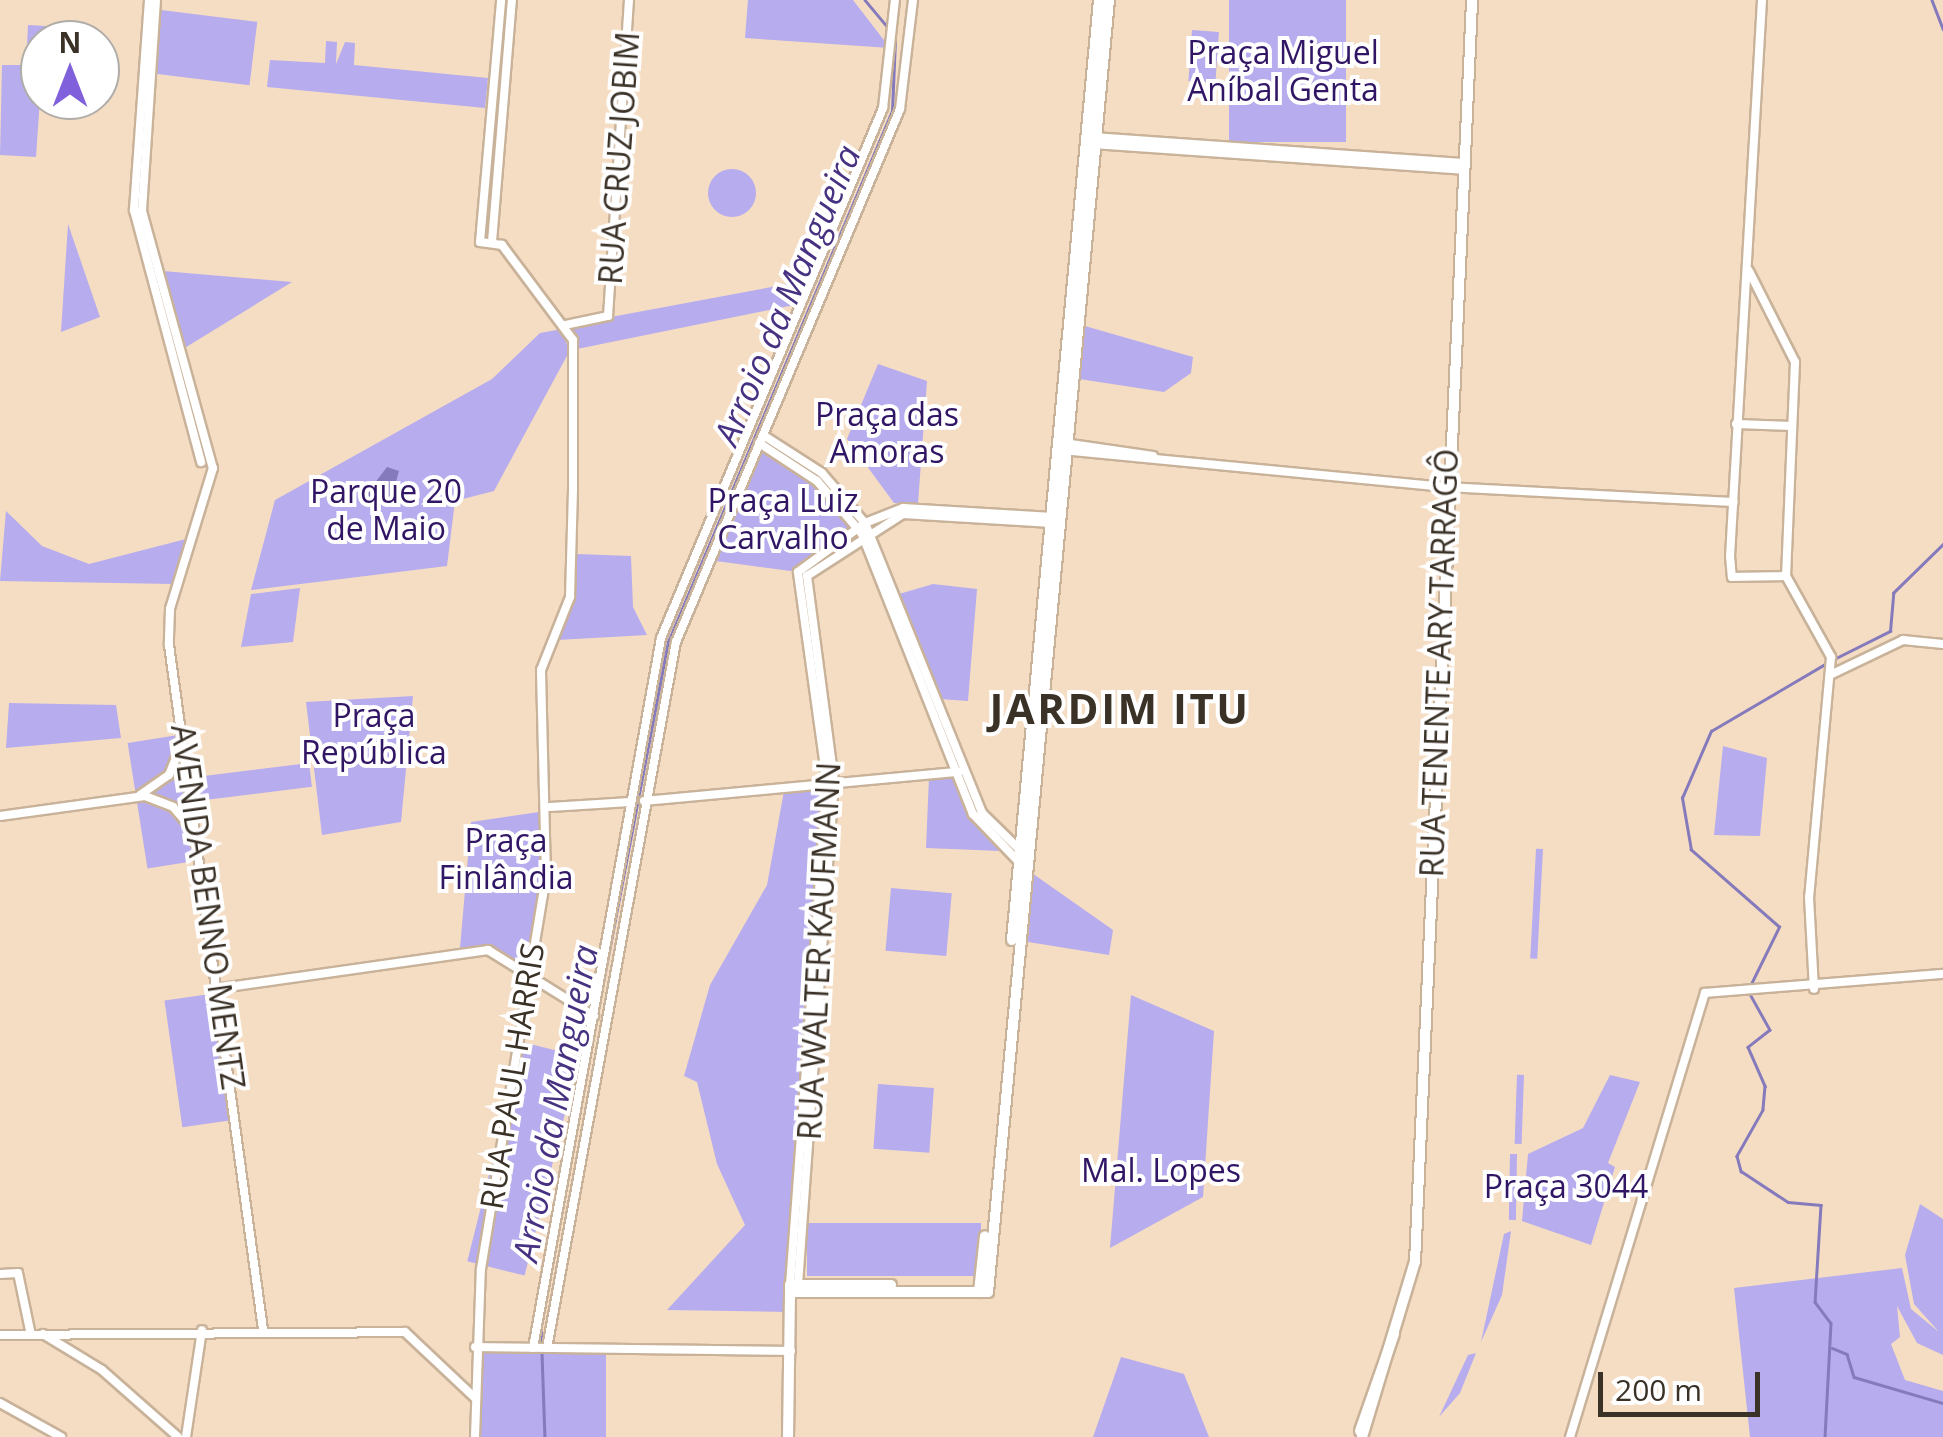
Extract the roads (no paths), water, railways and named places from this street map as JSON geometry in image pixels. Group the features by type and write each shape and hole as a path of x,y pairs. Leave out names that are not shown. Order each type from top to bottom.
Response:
{"main road":[{"path":"794,1289 984,1289 1058,446 1089,140 1098,0"},
{"path":"1089,140 1109,0"},
{"name":"RUA TENENTE ARY TARRAGÔ","path":"1360,1437 1399,1324 1415,1262 1445,487 1472,0"},
{"name":"RUA WALTER KAUFMANN","path":"788,1437 794,1289"}],"street":[{"name":"AVENIDA BENNO MENTZ","path":"152,0 142,211 204,462 202,488 168,623 221,988 263,1329"},
{"path":"501,0 480,242 504,247 565,325"},
{"path":"492,242 512,0"},
{"name":"RUA CRUZ JOBIM","path":"565,325 608,316 629,0"},
{"path":"540,1348 541,1315 637,802 661,638 884,125 895,0"},
{"path":"541,1315 637,802 676,642 761,439 884,125 913,0"},
{"path":"1762,0 1749,271 1736,424 1732,577 1786,576"},
{"path":"1089,140 1463,167"},
{"path":"1749,271 1795,362 1786,576 1830,666 1808,897 1814,989"},
{"name":"RUA PAUL HARRIS","path":"476,1437 475,1347 481,1269 550,807 541,670 570,597 576,351 565,325"},
{"path":"1736,424 1792,426"},
{"path":"761,439 822,473 863,529 961,772 988,824 1021,858"},
{"path":"1058,446 1445,487 1734,502"},
{"path":"863,529 902,508 1052,520"},
{"name":"RUA WALTER KAUFMANN","path":"794,1289 830,782 802,576 863,529"},
{"path":"1830,666 1902,640 1943,644"},
{"path":"162,800 182,730"},
{"path":"550,807 961,772"},
{"path":"131,797 166,779 190,776"},
{"path":"0,816 131,797 162,800 173,807 198,844"},
{"path":"173,807 195,804"},
{"path":"221,988 485,950 527,981 597,1016"},
{"path":"1570,1437 1705,992 1750,994 1943,974"},
{"path":"0,1274 18,1273 22,1324 16,1335"},
{"path":"22,1324 31,1334"},
{"path":"0,1336 263,1329 410,1334 475,1398"},
{"path":"186,1437 202,1330"},
{"path":"42,1334 102,1370 178,1437"},
{"path":"475,1347 792,1351"},
{"path":"455,1378 475,1376"},
{"path":"0,1403 61,1437"}],"waterway":[{"name":"Arroio da Mangueira","path":"865,0 888,27"},
{"path":"1932,0 1943,29"},
{"name":"Arroio da Mangueira","path":"592,1040 668,642 892,111 895,38"},
{"path":"1834,659 1890,631 1893,593 1943,544"},
{"path":"1750,986 1779,927 1691,850 1682,798 1711,731 1827,663"},
{"path":"1750,994 1770,1030 1748,1047 1765,1086 1763,1110 1737,1156 1741,1171 1788,1202 1821,1205 1815,1302 1831,1323 1825,1437"},
{"name":"Arroio da Mangueira","path":"541,1324 545,1437"},
{"path":"1832,1348 1847,1354 1854,1377 1943,1403"}],"district":[{"name":"JARDIM ITU","path":"1120,708"}],"park label":[{"name":"Praça Miguel Aníbal Genta","path":"1283,72"},
{"name":"Praça das Amoras","path":"887,434"},
{"name":"Parque 20 de Maio","path":"386,510"},
{"name":"Praça Luiz Carvalho","path":"783,520"},
{"name":"Praça República","path":"374,734"},
{"name":"Praça Finlândia","path":"506,860"},
{"name":"Mal. Lopes","path":"1161,1170"},
{"name":"Praça 3044","path":"1566,1186"}]}
